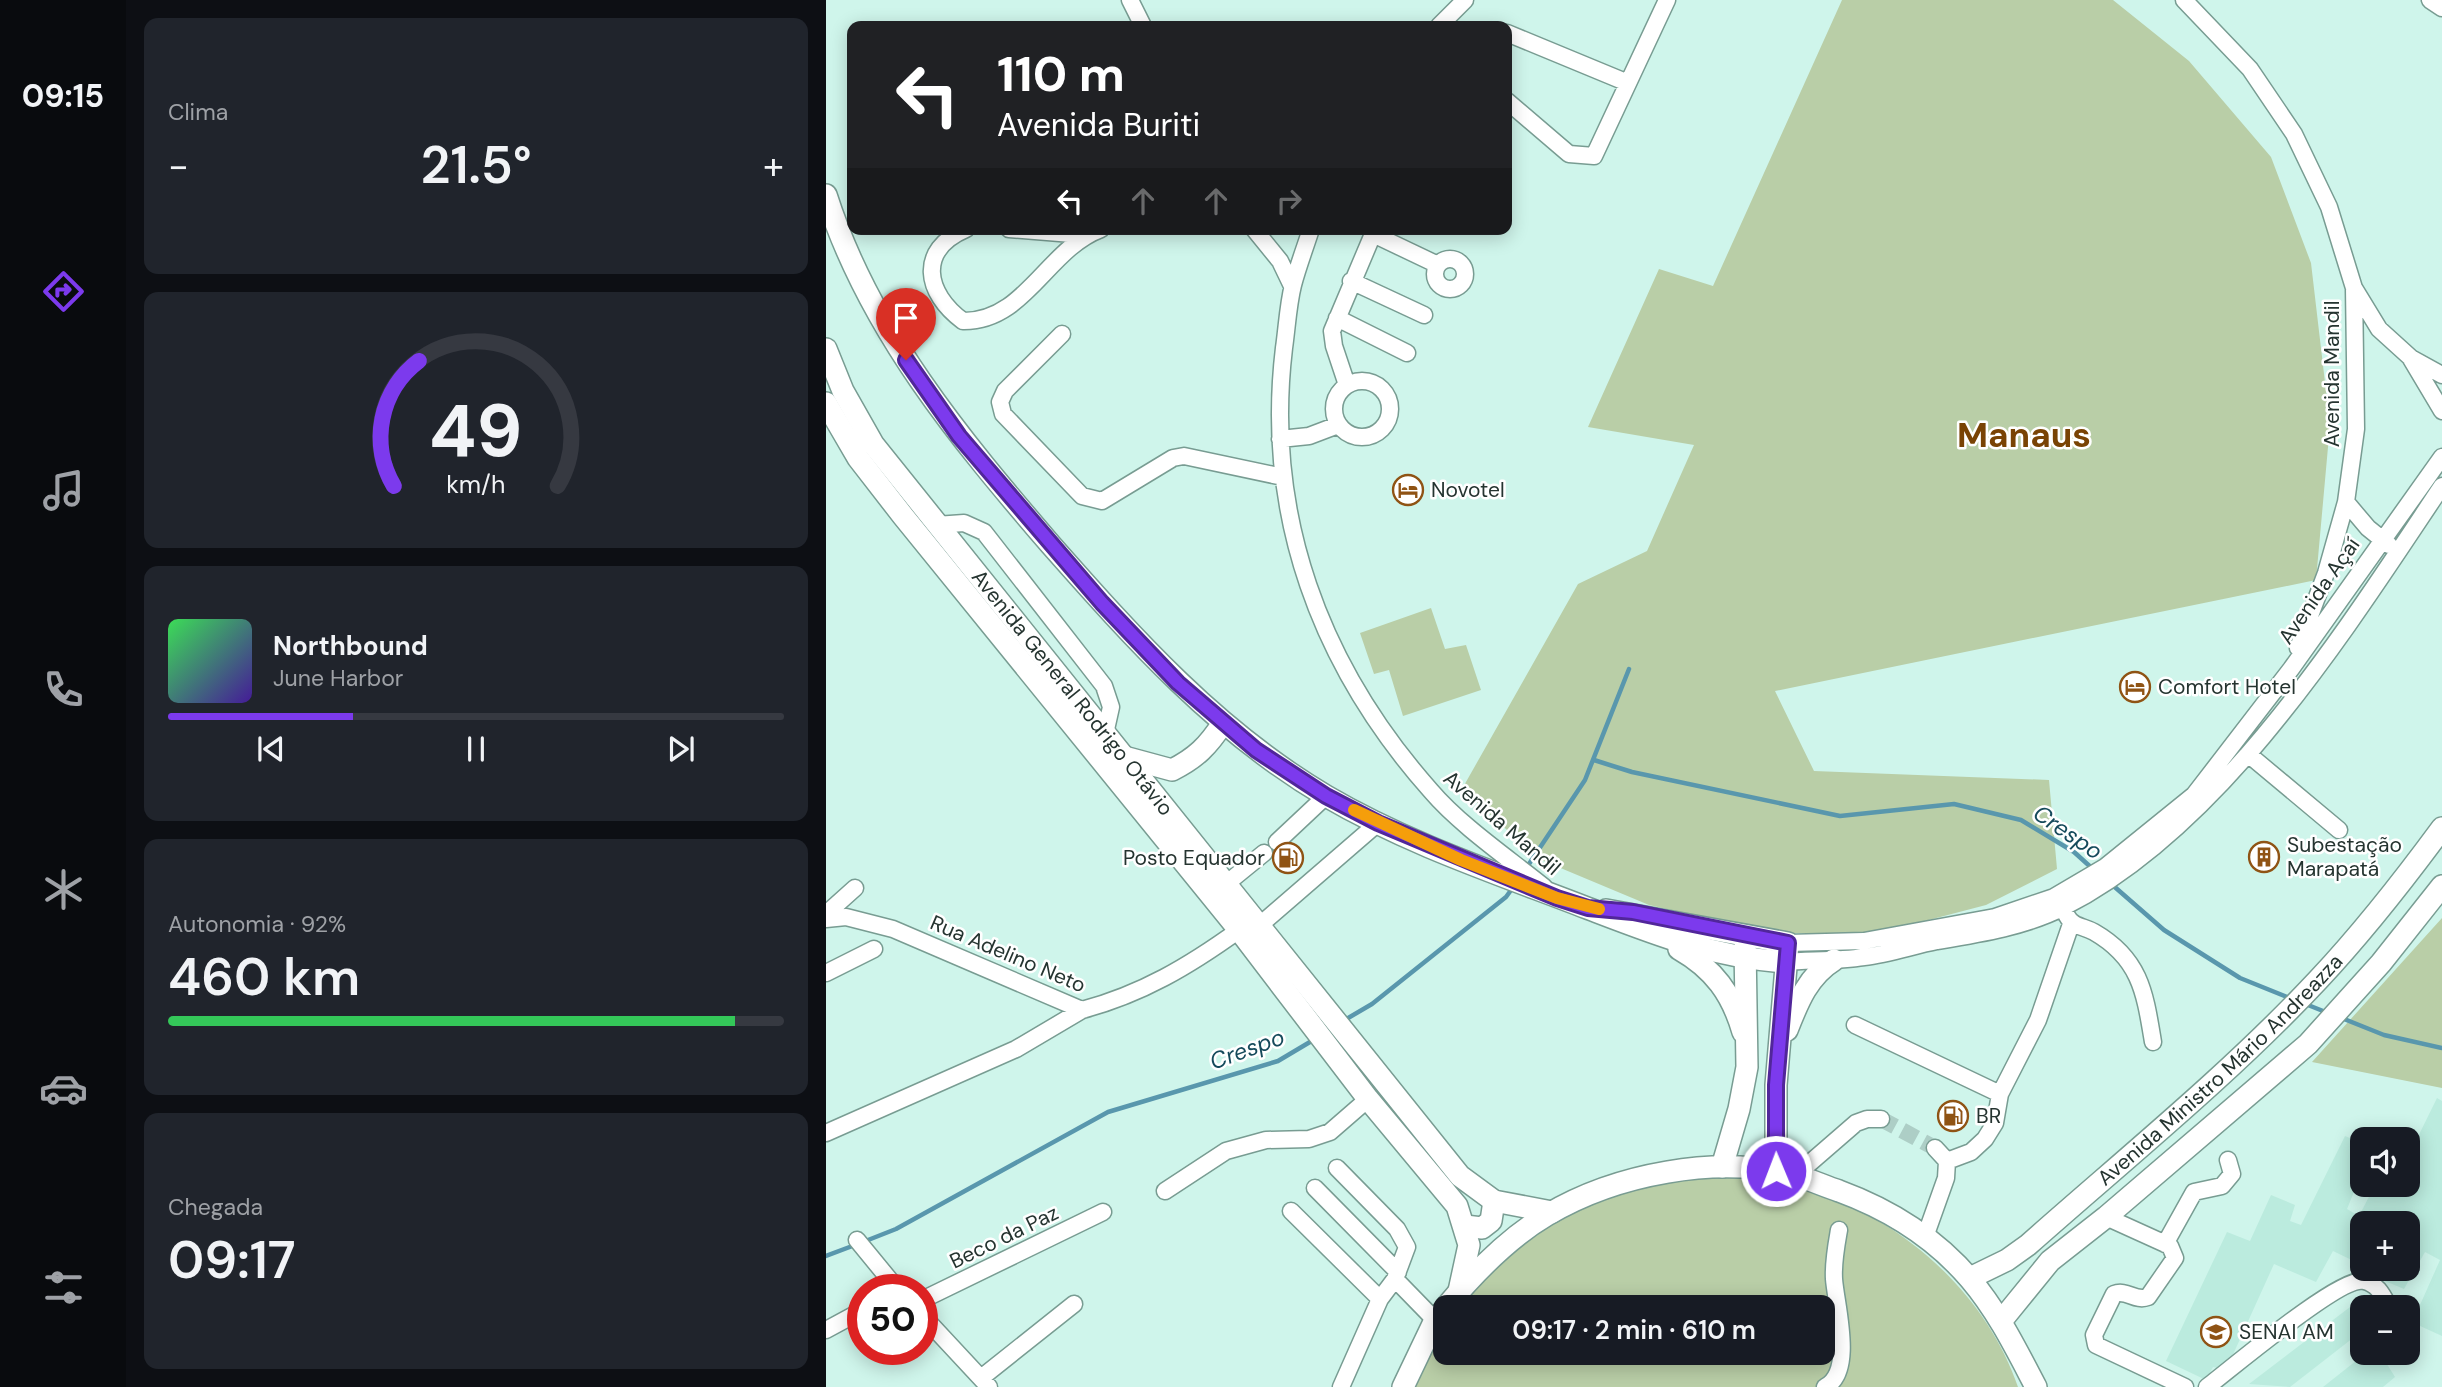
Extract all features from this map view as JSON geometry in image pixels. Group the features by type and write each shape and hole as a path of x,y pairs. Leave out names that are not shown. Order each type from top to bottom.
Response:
{"main road":[{"path":"826,195 857,274 884,324 959,436 1102,603 1178,683 1256,750 1326,796 1378,823 1656,936 1701,962 1724,986 1735,1007 1748,1050"},
{"name":"Avenida General Rodrigo Otávio","path":"827,353 842,391 873,444 1460,1176 1494,1201 1552,1212"},
{"name":"Avenida General Rodrigo Otávio","path":"826,403 858,458 902,516 1239,930 1368,1099 1457,1206 1469,1245 1450,1295"},
{"path":"1124,757 1172,770 1193,760 1208,746 1223,723"},
{"name":"Avenida Ministro Mário Andreazza","path":"1969,1278 2007,1260 2028,1245 2264,1034 2317,981 2384,906 2442,828"},
{"name":"Avenida Ministro Mário Andreazza","path":"2001,1320 2050,1261 2106,1217 2308,1044 2381,963 2442,886"},
{"path":"1588,908 1633,912 1746,937 1787,952"},
{"path":"1656,936 1744,959 1787,952"},
{"path":"1722,1167 1739,1110 1748,1050 1749,1006 1744,959 1746,937"},
{"path":"1786,1173 1778,1051 1787,952"},
{"path":"1778,1051 1800,999 1821,968 1834,960"},
{"path":"1457,1295 1502,1247 1552,1212 1632,1179 1676,1170 1722,1167 1786,1173 1873,1203 1925,1237 1969,1278 2001,1320 2036,1387"},
{"path":"1465,1226 1482,1228 1491,1221 1494,1201"},
{"path":"1403,1387 1433,1331"}],"street":[{"path":"1130,0 1140,21"},
{"path":"1445,21 1465,0"},
{"path":"1512,104 1569,154 1594,156 1667,0"},
{"name":"Avenida Mandil","path":"2184,0 2249,69 2294,134 2329,208 2354,288 2379,329 2411,358 2442,375"},
{"path":"2430,0 2442,8"},
{"path":"1512,35 1628,83"},
{"path":"951,235 940,246 933,273 935,294 962,321 993,318 1009,307 1084,235"},
{"path":"1259,235 1280,261 1293,286"},
{"name":"Avenida Mandil","path":"1309,235 1293,286 1280,377 1279,433 1291,533 1322,628 1370,716 1432,793 1557,898"},
{"path":"1347,385 1332,337 1351,281 1373,235"},
{"path":"1380,235 1438,265"},
{"path":"1351,281 1424,315"},
{"name":"Avenida Mandil","path":"2291,669 2326,573 2346,502 2356,429 2354,288"},
{"path":"1337,318 1407,353"},
{"path":"1062,334 1004,391 1000,402 1003,414 1082,496 1102,501 1173,458 1184,456 1283,477"},
{"path":"2411,358 2442,411"},
{"path":"1369,381 1384,391 1389,399 1390,417 1377,433 1368,437 1348,434 1336,420 1339,393 1347,385 1369,381"},
{"path":"1279,433 1336,420"},
{"name":"Avenida Açaí","path":"1787,952 1864,941 2058,903 2194,795 2291,669 2381,539 2442,457"},
{"name":"Avenida Açaí","path":"1787,952 1834,960 1868,957 1999,930 2109,881 2203,804 2248,754 2399,551 2442,486"},
{"path":"2346,502 2360,521 2399,551"},
{"path":"936,525 964,523 984,533 1104,686 1111,707 1105,734"},
{"path":"2248,754 2339,830"},
{"path":"1277,842 1326,796"},
{"path":"1260,925 1378,823"},
{"path":"1226,884 1264,853"},
{"name":"Rua Adelino Neto","path":"826,916 855,888"},
{"path":"2058,903 2071,924 2094,932 2132,966 2144,986 2152,1042"},
{"name":"Rua Adelino Neto","path":"826,916 892,929 1082,1010 1153,986 1192,964 1239,930"},
{"path":"1947,1161 1971,1152 1985,1139 1995,1123 2000,1094 2042,1009 2071,924"},
{"path":"826,973 874,949"},
{"path":"826,1133 1016,1049 1082,1010"},
{"path":"1855,1025 2000,1094"},
{"path":"1165,1191 1226,1152 1266,1140 1309,1139 1330,1132 1368,1099"},
{"path":"1786,1173 1856,1123 1867,1119 1881,1119"},
{"path":"1925,1237 1947,1178 1947,1161 1935,1148"},
{"path":"2165,1244 2194,1192 2222,1186 2232,1174 2228,1160"},
{"path":"1337,1168 1397,1229 1407,1247 1397,1275 1380,1299 1341,1387"},
{"path":"1315,1188 1397,1275 1433,1299"},
{"path":"1291,1211 1380,1299"},
{"name":"Beco da Paz","path":"938,1292 1103,1212"},
{"path":"2106,1217 2170,1246 2175,1258 2151,1293 2143,1299 2125,1293 2114,1294 2093,1340 2100,1349 2185,1387"},
{"path":"1825,1387 1837,1375 1842,1358 1833,1277 1839,1230"},
{"path":"857,1240 885,1274"},
{"path":"2207,1387 2311,1307 2347,1284 2357,1280 2374,1285 2381,1295"},
{"path":"938,1332 985,1382 1074,1304"},
{"path":"826,1330 847,1319"}],"shaded area":[{"path":"1842,0 2113,0 2189,61 2271,157 2311,263 2330,425 2316,580 1775,691 1814,771 2049,780 2057,869 1986,905 1879,933 1774,933 1649,905 1539,859 1462,789 1578,584 1647,551 1694,445 1588,427 1659,269 1713,286"},
{"path":"1431,608 1445,649 1466,645 1481,690 1403,716 1389,670 1374,674 1360,633"},
{"path":"2442,918 2442,1088 2312,1062"},
{"path":"2437,1098 2442,1101 2442,1336 2420,1326 2420,1305 2440,1260 2425,1252 2420,1261 2420,1211 2362,1211 2369,1197 2420,1197 2420,1133"},
{"path":"2345,1136 2350,1138 2352,1197 2347,1209 2350,1211 2350,1259 2333,1251 2316,1282 2274,1264 2226,1370 2213,1367 2206,1380 2166,1361 2227,1232 2250,1241 2271,1195 2295,1205 2290,1221 2301,1225"},
{"path":"1688,1178 1740,1178 1791,1185 1834,1199 1902,1236 1932,1260 1960,1288 1983,1318 2003,1352 2018,1387 1413,1387 1433,1348 1433,1365 1835,1365 1835,1295 1469,1295 1504,1259 1556,1221 1616,1194"},
{"path":"2385,1281 2409,1281 2404,1289"},
{"path":"2350,1307 2350,1340 2290,1387 2249,1384"},
{"path":"2351,1365 2388,1365 2395,1377 2383,1387 2323,1387"}],"waterway":[{"name":"Crespo","path":"1527,867 1585,780 1629,669"},
{"name":"Crespo","path":"1594,760 1632,772 1840,816 1954,804 2021,820 2074,852 2094,870"},
{"name":"Crespo","path":"2109,882 2164,930 2240,978 2292,999"},
{"name":"Crespo","path":"1343,1021 1372,1004 1506,897 1514,886"},
{"name":"Crespo","path":"2303,1003 2328,1013"},
{"name":"Crespo","path":"2339,1017 2384,1035 2442,1048"},
{"name":"Crespo","path":"863,1242 896,1229 1108,1112 1278,1061 1315,1039"},
{"name":"Crespo","path":"826,1256 855,1245"}],"tunnel":[{"path":"1881,1119 1935,1148"}],"slow traffic":[{"path":"1354,810 1461,860 1557,898 1599,909"}],"place":[{"name":"Novotel","path":"1408,490"},
{"name":"Comfort Hotel","path":"2135,687"},
{"name":"Subestação Marapatá","path":"2264,857"},
{"name":"Posto Equador","path":"1288,858"},
{"name":"BR","path":"1953,1116"},
{"name":"SENAI AM","path":"2216,1332"}],"district":[{"name":"Manaus","path":"2024,435"}],"route":[{"path":"906,360 959,436 1102,603 1178,683 1256,750 1326,796 1378,823 1557,898 1588,908 1633,912 1746,937 1788,943 1776,1085 1776,1171"}]}
